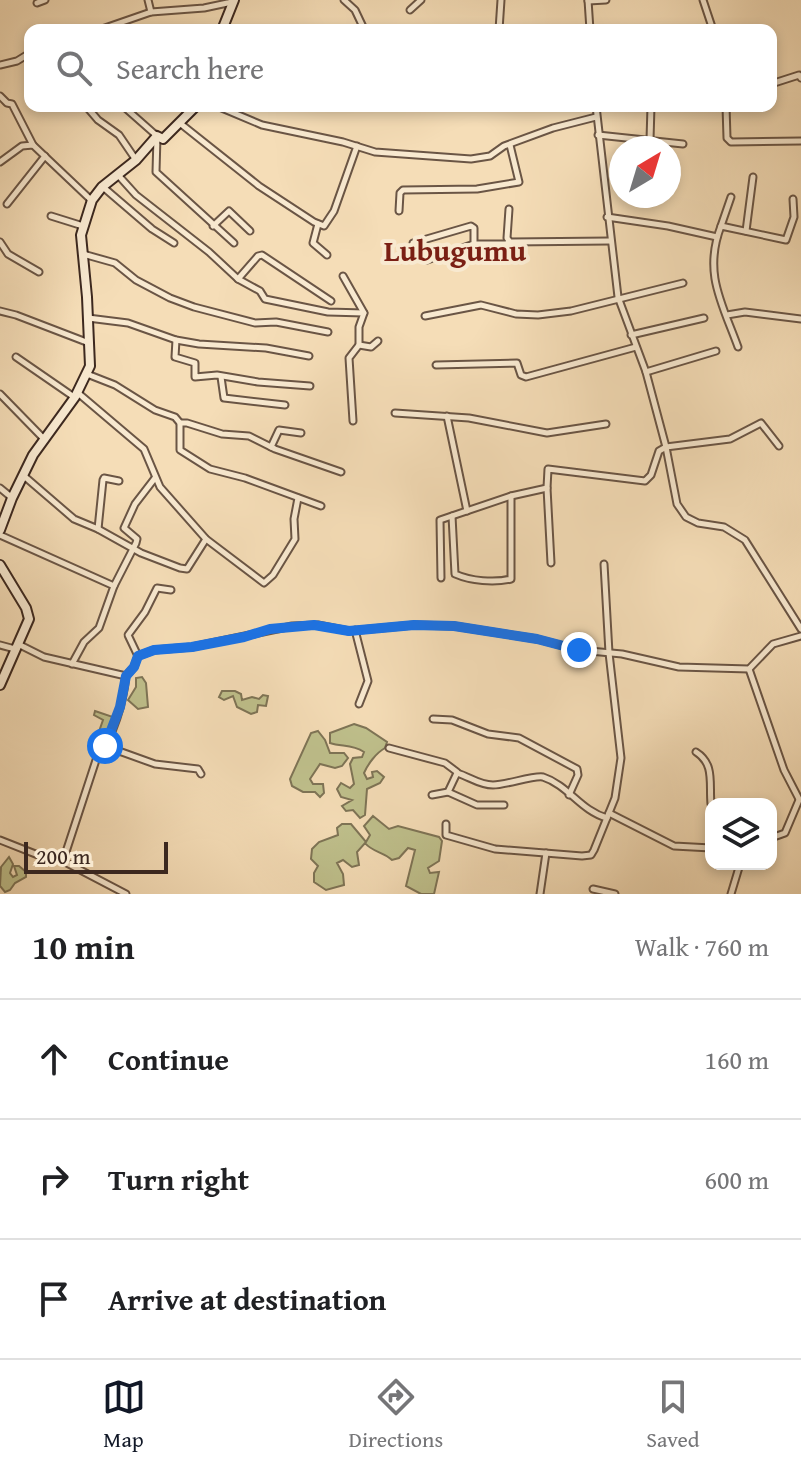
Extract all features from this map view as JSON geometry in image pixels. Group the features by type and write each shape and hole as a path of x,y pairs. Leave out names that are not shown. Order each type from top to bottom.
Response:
{"street":[{"path":"37,3 45,0"},
{"path":"148,0 151,12"},
{"path":"175,0 177,10"},
{"path":"344,0 355,10 362,24"},
{"path":"410,10 421,0"},
{"path":"499,24 501,0"},
{"path":"590,24 588,0 606,0"},
{"path":"703,0 711,24"},
{"path":"126,24 151,12 221,6 233,1"},
{"path":"226,24 233,1"},
{"path":"0,65 24,57"},
{"path":"777,82 799,75 801,78"},
{"path":"0,96 12,104 33,145 92,200"},
{"path":"91,112 119,135 136,160"},
{"path":"130,112 163,139 191,112"},
{"path":"231,112 262,125 384,153 471,159 490,156 553,128 596,117"},
{"path":"596,112 618,297 646,372 677,504 682,514 698,523 730,529 745,540 801,629"},
{"path":"650,136 651,112"},
{"path":"726,112 727,138 731,142 801,141"},
{"path":"181,124 259,186 324,226 334,211 357,146"},
{"path":"598,135 609,136"},
{"path":"114,586 0,532 2,518 43,438 76,395 87,374 90,344 82,254 83,226 92,200 157,136"},
{"path":"157,136 156,172 234,243"},
{"path":"0,162 22,146 33,145"},
{"path":"399,211 403,190 477,189 519,182 510,145"},
{"path":"7,204 45,156"},
{"path":"117,174 136,195 209,252 238,279 258,290 265,299 328,312 364,313"},
{"path":"746,231 753,177"},
{"path":"102,187 152,229 174,243"},
{"path":"731,197 717,237 713,274 738,347"},
{"path":"721,226 786,240 794,217 793,199"},
{"path":"509,209 509,242"},
{"path":"213,226 229,211 250,231"},
{"path":"51,216 83,226"},
{"path":"607,217 717,237"},
{"path":"318,224 313,243 327,255"},
{"path":"413,243 471,226 474,228 474,244"},
{"path":"427,260 474,244 610,241"},
{"path":"0,242 8,254 39,272"},
{"path":"82,254 115,263 136,280 194,307 255,323 276,322 328,332"},
{"path":"238,279 262,255 331,301"},
{"path":"343,276 364,313 359,327 359,345 349,358 353,421"},
{"path":"425,316 481,305 516,314 571,311 683,283"},
{"path":"0,311 90,344"},
{"path":"726,315 745,312 801,319"},
{"path":"88,318 128,323 176,340 211,346 266,348 309,356"},
{"path":"631,335 704,318"},
{"path":"176,340 175,357 195,363 195,377 310,386"},
{"path":"359,345 371,347 378,341"},
{"path":"436,365 517,363 521,375 526,377 636,347"},
{"path":"646,372 716,351"},
{"path":"16,357 76,395 144,449 155,478 170,500 206,539 263,583 267,583 295,539 294,519 298,498"},
{"path":"87,374 115,385 155,410 175,417 180,423 222,434 249,436 341,472"},
{"path":"221,377 224,398 285,405"},
{"path":"0,394 43,438"},
{"path":"395,413 447,416 547,433 606,424"},
{"path":"447,416 467,511"},
{"path":"180,423 179,449 182,453 210,469 245,478 321,506"},
{"path":"551,563 547,488 549,469 645,481 651,475 658,452 666,447 720,442 762,423 779,446"},
{"path":"271,447 279,430 301,433"},
{"path":"23,475 74,519 146,555 187,569 206,539"},
{"path":"72,664 84,642 99,628 114,586 137,539 124,528 135,504 155,478"},
{"path":"98,529 103,480 119,481"},
{"path":"0,488 12,498"},
{"path":"441,578 440,520 511,496 547,488"},
{"path":"452,516 455,574 499,581 511,579 511,496"},
{"path":"446,824 445,834 495,849 591,855 615,798 621,758 609,653 604,564"},
{"path":"0,685 27,626 28,613 1,570"},
{"path":"63,861 97,757 105,746 120,707 126,676 138,656 128,635 157,588 171,590"},
{"path":"138,656 154,650 192,647 292,626 318,625 355,630 414,625 454,626 679,667 749,669 773,644 801,636"},
{"path":"355,630 368,681 359,704"},
{"path":"0,645 17,646 44,657 126,676"},
{"path":"749,669 784,770 800,798 785,833 777,836"},
{"path":"433,719 452,720 488,734 519,738 577,769 579,771 569,795"},
{"path":"105,746 155,764 198,769 201,774"},
{"path":"389,748 445,763 477,783 495,785 542,777 589,812 608,816 674,846 705,848"},
{"path":"696,752 710,765 711,798"},
{"path":"448,792 458,773"},
{"path":"432,795 448,792 477,805 504,805"},
{"path":"0,840 63,861 126,894"},
{"path":"540,894 546,853"},
{"path":"731,894 738,870"},
{"path":"593,889 615,894"}],"green space":[{"path":"142,677 146,683 148,707 138,709 128,700 136,687 136,678"},
{"path":"222,691 235,691 241,694 242,700 268,696 266,706 258,705 257,712 251,714 237,707 233,696 224,700 219,697"},
{"path":"95,711 113,717 101,748 97,750 95,743 103,720 94,715"},
{"path":"354,724 387,742 364,773 367,779 377,771 384,777 380,783 367,789 365,815 360,818 353,810 346,811 342,806 352,800 341,797 337,789 341,783 350,788 354,784 350,764 353,758 362,757 364,752 330,743 330,733"},
{"path":"318,731 330,753 344,753 348,758 342,766 335,768 320,764 310,779 313,784 323,784 324,793 320,797 315,792 303,792 292,786 290,779 311,733"},
{"path":"373,816 389,829 398,826 439,837 442,841 439,861 428,868 430,873 439,872 434,894 421,894 406,886 415,850 408,848 399,858 392,860 365,843 357,852 359,865 352,867 343,860 337,863 344,885 326,890 314,882 318,866 311,859 312,849 319,842 338,835 337,828 342,824 351,824 366,842 370,835 364,826"},
{"path":"9,857 13,864 10,873 13,877 17,875 14,866 19,866 26,872 26,877 5,892 0,886 1,867"}],"district":[{"name":"Lubugumu","path":"455,250"}],"route":[{"path":"105,746 120,707 126,676 138,656 154,650 192,647 270,629 314,625 349,631 414,625 454,626 537,639 579,650"}]}
